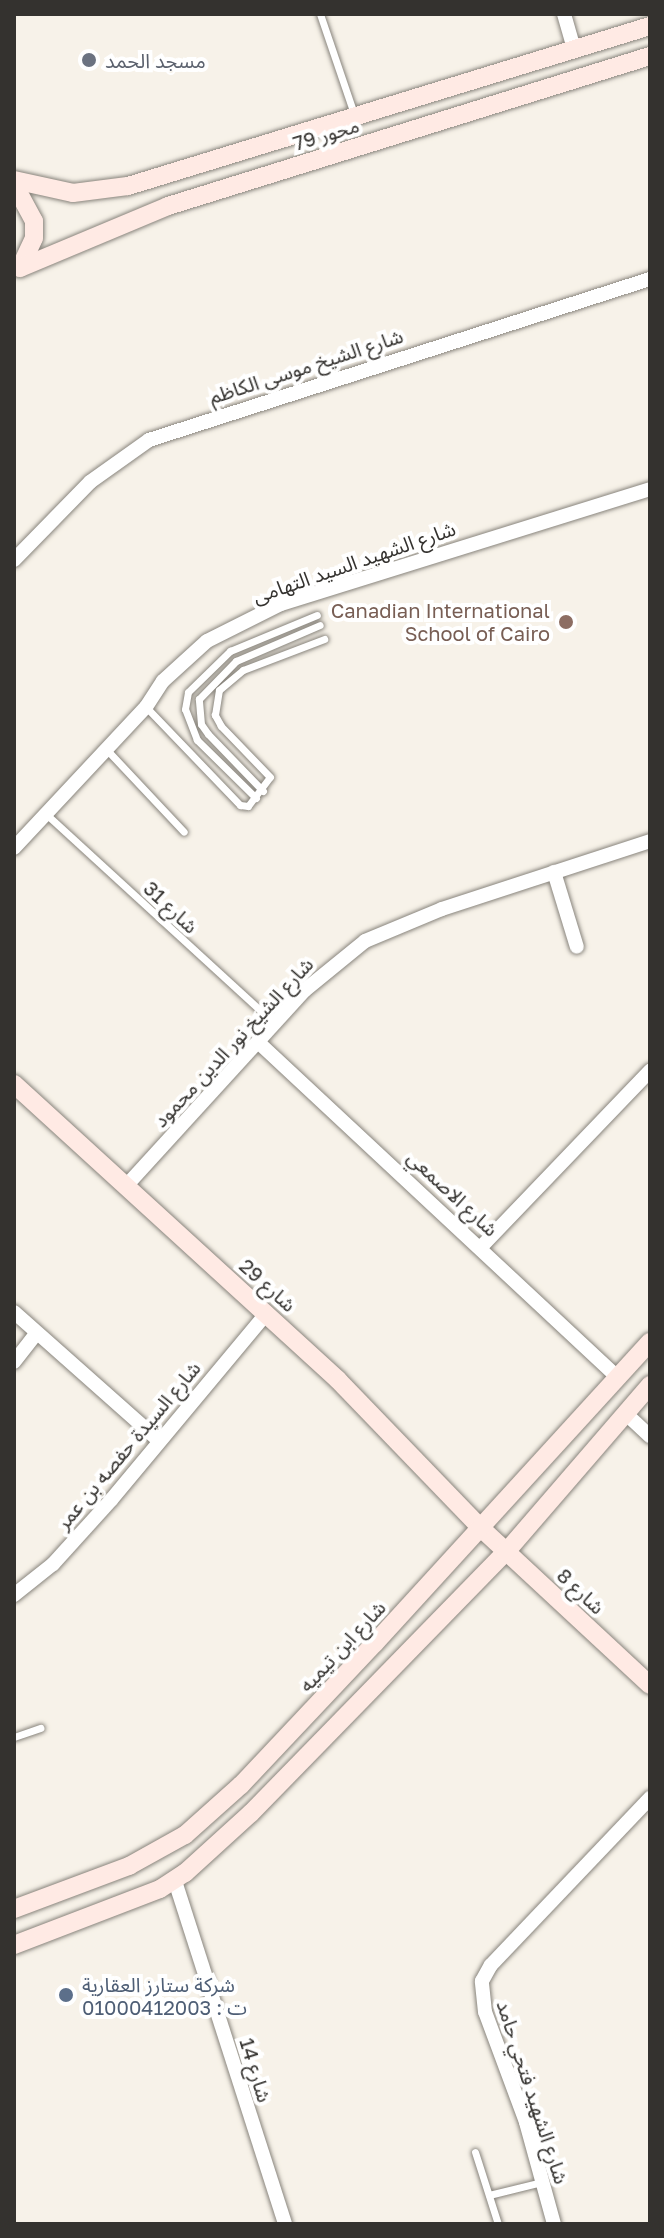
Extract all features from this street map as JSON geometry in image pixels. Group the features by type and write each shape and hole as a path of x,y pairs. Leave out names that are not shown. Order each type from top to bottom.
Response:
{"street":[{"path":"564,14 574,49"},
{"name":"محور 79","path":"14,182 48,190 101,191 355,119 650,26"},
{"name":"محور 79","path":"17,271 168,206 650,56"},
{"path":"14,182 34,221 34,238 17,271"},
{"name":"شارع الشيخ موسى الكاظم","path":"14,560 101,473 176,428 650,279"},
{"name":"شارع الشهيد السيد التهامى","path":"14,848 146,707 163,681 207,641 281,604 650,489"},
{"path":"14,822 26,834"},
{"name":"شارع الشيخ نور الدين محمود","path":"126,1186 274,1023 333,965 365,941 407,921 650,841"},
{"path":"554,872 577,947"},
{"name":"شارع الاصمعي","path":"258,1042 482,1246 617,1377"},
{"path":"482,1246 650,1071"},
{"name":"شارع 29","path":"14,1084 267,1313 482,1529"},
{"path":"14,1312 157,1439"},
{"name":"شارع السيدة حفصه بن عمر","path":"14,1595 53,1564 267,1313"},
{"path":"14,1362 36,1334"},
{"name":"شارع ابن تيميه","path":"14,1909 129,1866 169,1847 241,1785 482,1529 650,1342"},
{"path":"14,1945 144,1896 180,1877 251,1813 506,1552 650,1385"},
{"path":"625,1413 650,1436"},
{"name":"شارع 8","path":"482,1529 650,1685"},
{"name":"شارع الشهيد فتحي حامد","path":"554,2224 485,2012 482,1981 491,1965 650,1798"},
{"path":"169,1847 180,1877"},
{"path":"129,1866 144,1896"},
{"name":"شارع 14","path":"180,1877 285,2224"}],"lane":[{"path":"320,14 355,119"},
{"path":"256,798 197,740 188,725 188,692 230,651 317,615"},
{"path":"263,791 208,734 198,711 199,699 236,661 320,625"},
{"path":"146,707 240,805 248,806 263,791 270,777 215,715 219,690 243,670 324,639"},
{"path":"107,750 184,832"},
{"name":"شارع 31","path":"46,814 274,1023"},
{"path":"14,1737 40,1728"},
{"path":"475,2152 498,2224"},
{"path":"489,2195 542,2182"}],"place":[{"name":"مسجد الحمد","path":"89,60"},
{"name":"Canadian International School of Cairo","path":"566,622"},
{"name":"شركة ستارز العقارية ت : 01000412003","path":"66,1995"}]}
